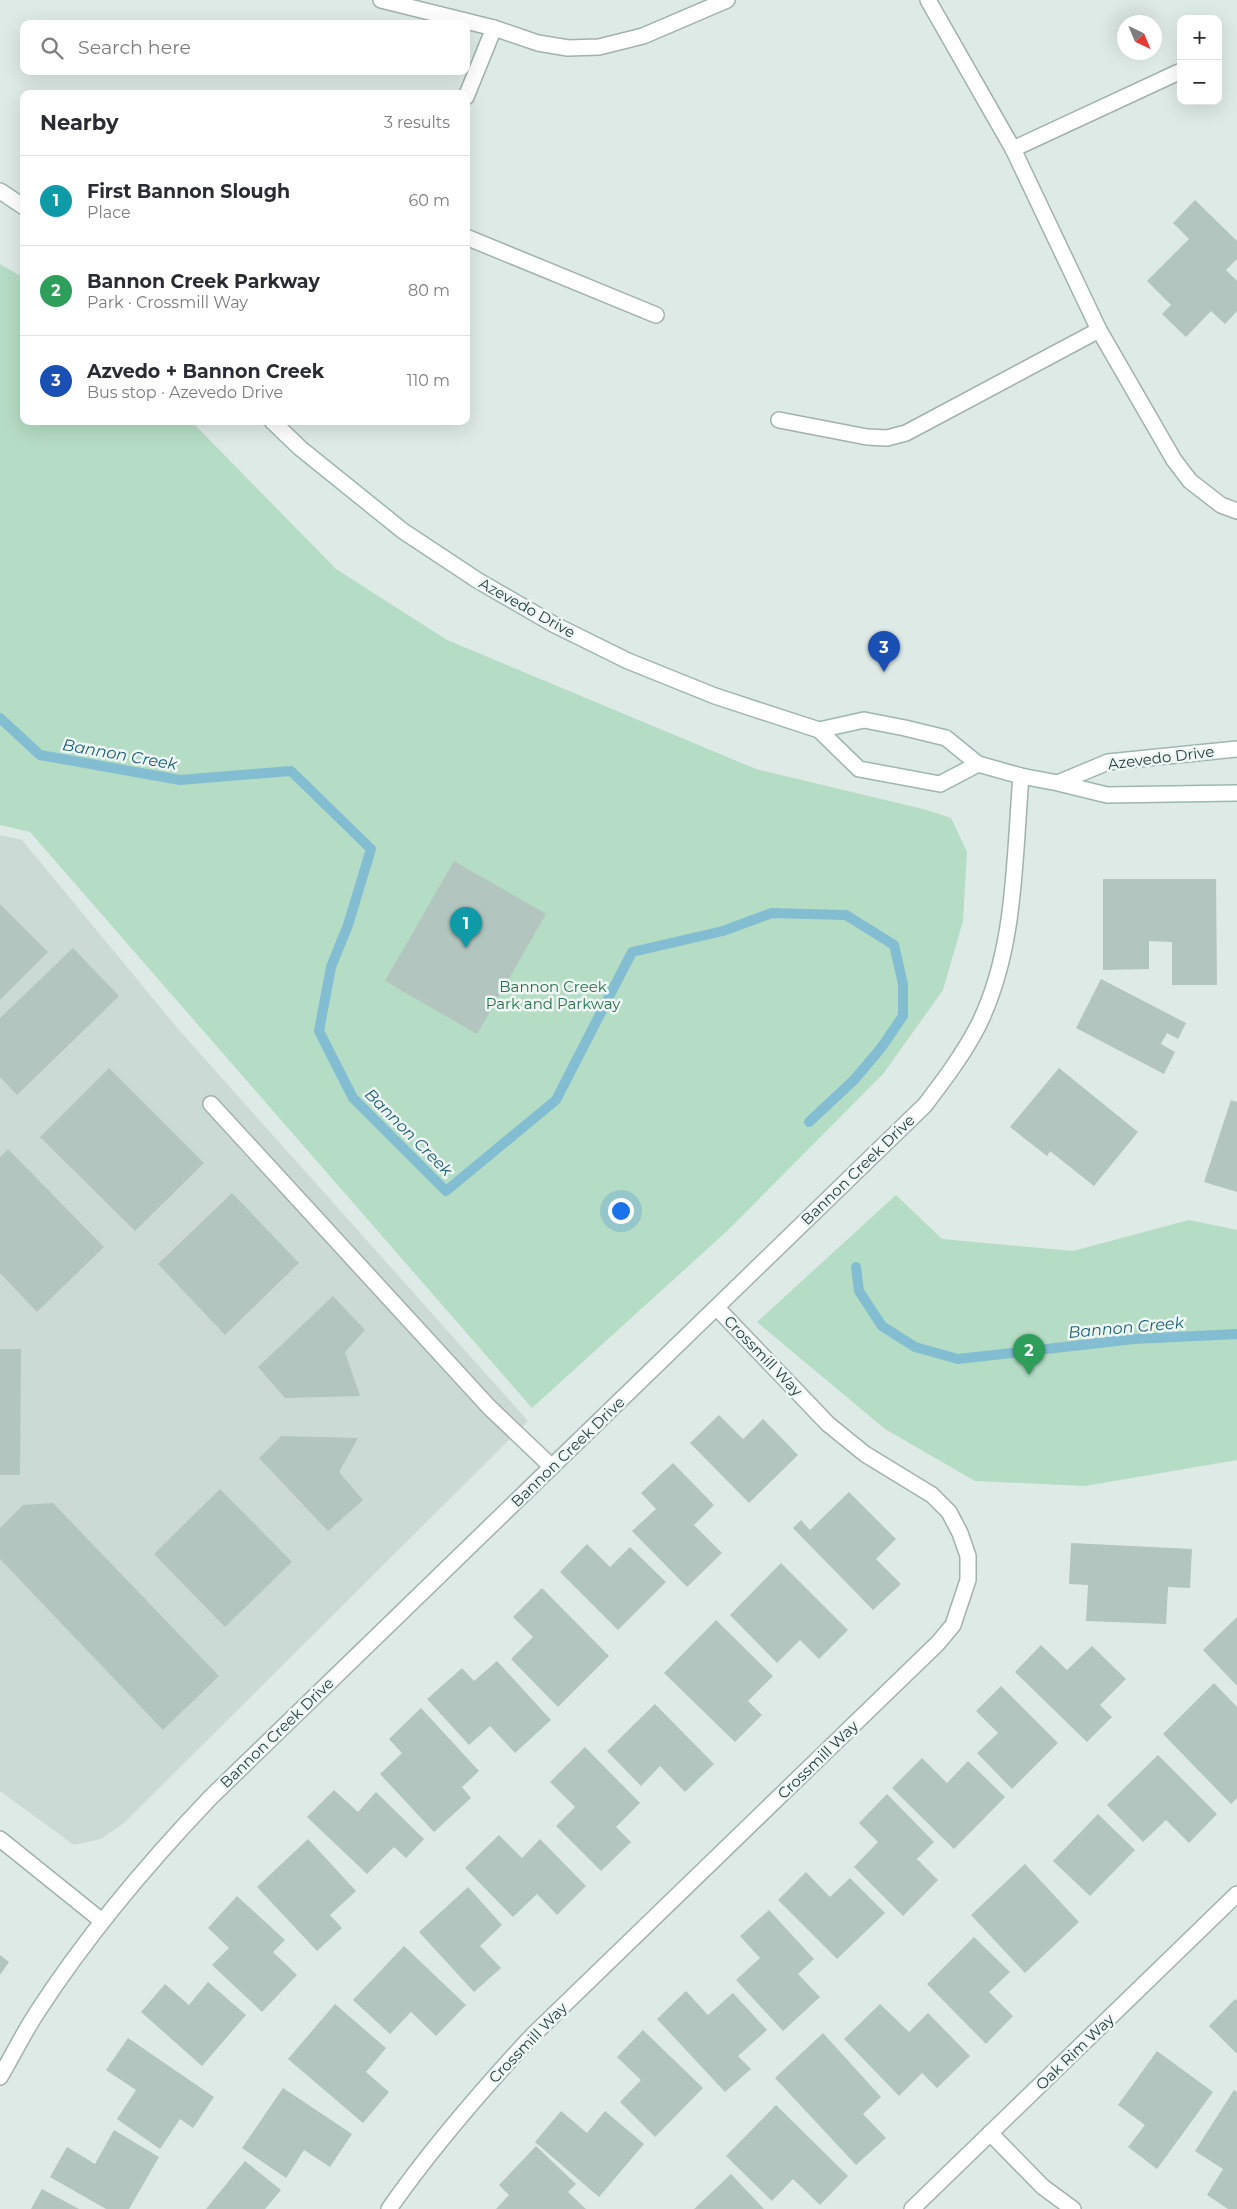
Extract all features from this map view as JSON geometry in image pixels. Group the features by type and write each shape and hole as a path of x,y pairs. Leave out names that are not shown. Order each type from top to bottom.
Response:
{"street":[{"path":"381,0 462,20"},
{"path":"470,22 494,28 538,44 568,48 599,47 644,36 727,0"},
{"path":"928,0 1013,149 1099,330 1174,460 1190,480 1221,505 1237,511"},
{"path":"469,90 494,28"},
{"path":"1013,149 1177,73"},
{"path":"0,191 20,204"},
{"path":"470,239 656,315"},
{"path":"779,420 867,437 887,438 906,433 1099,330"},
{"name":"Azevedo Drive","path":"276,425 300,448 403,531 477,580 553,624 628,661 715,696 819,730 859,769 940,784 978,764"},
{"name":"Azevedo Drive","path":"819,730 864,720 905,728 946,738 978,764 1107,795 1237,793"},
{"name":"Azevedo Drive","path":"1058,783 1108,762 1237,749"},
{"name":"Bannon Creek Drive","path":"0,2077 38,2011 102,1920 179,1830 925,1106 954,1068 978,1026 996,982 1007,936 1022,776"},
{"path":"211,1104 489,1407 552,1468"},
{"name":"Crossmill Way","path":"389,2209 419,2165 473,2099 532,2036 938,1643 953,1625 968,1580 968,1556 960,1533 949,1512 932,1495 865,1454 828,1424 717,1308"},
{"path":"0,1839 102,1920"},
{"name":"Oak Rim Way","path":"912,2209 1237,1894"},
{"path":"990,2134 1043,2187 1073,2209"}],"shaded area":[{"path":"0,835 22,840 179,1030 528,1421 124,1823 101,1839 74,1845 0,1791"}],"green space":[{"name":"Bannon Creek Park and Parkway","path":"0,264 20,276 20,425 195,425 336,569 447,640 756,769 927,810 951,818 967,852 963,921 943,990 883,1074 726,1232 532,1408 30,832 0,825"},
{"path":"896,1195 942,1239 1073,1251 1189,1220 1237,1230 1237,1460 1085,1486 975,1481 885,1429 757,1322"}],"building":[{"path":"1195,200 1237,241 1237,259 1226,270 1237,281 1237,311 1225,324 1211,311 1186,337 1162,314 1171,305 1147,281 1189,239 1173,223"},
{"path":"454,861 546,914 477,1034 385,981"},
{"path":"1103,879 1216,879 1217,985 1172,985 1172,942 1149,941 1149,969 1103,970"},
{"path":"0,904 48,952 0,1000"},
{"path":"73,948 119,996 17,1095 0,1077 0,1018"},
{"path":"1101,979 1186,1023 1178,1039 1167,1033 1161,1044 1175,1052 1164,1074 1076,1028"},
{"path":"109,1068 204,1163 135,1231 40,1137"},
{"path":"1059,1068 1138,1132 1094,1186 1050,1151 1047,1156 1010,1127"},
{"path":"1231,1100 1237,1102 1237,1192 1204,1182"},
{"path":"8,1149 104,1247 37,1312 0,1273 0,1157"},
{"path":"232,1193 299,1263 225,1335 158,1264"},
{"path":"333,1296 365,1330 345,1352 360,1396 285,1398 258,1367"},
{"path":"0,1349 21,1349 20,1475 0,1475"},
{"path":"719,1415 743,1439 763,1419 798,1455 749,1503 690,1443"},
{"path":"281,1436 358,1438 339,1472 363,1500 328,1531 259,1458"},
{"path":"673,1463 714,1505 694,1525 722,1553 687,1587 632,1531 656,1509 641,1493"},
{"path":"220,1489 292,1562 225,1627 154,1554"},
{"path":"849,1492 896,1539 876,1559 901,1584 873,1610 793,1528 801,1520 810,1530"},
{"path":"53,1503 219,1676 163,1730 0,1559 0,1528 23,1505"},
{"path":"1071,1543 1192,1549 1190,1588 1168,1587 1166,1624 1086,1621 1088,1585 1069,1584"},
{"path":"587,1544 610,1567 630,1547 666,1582 618,1630 560,1572"},
{"path":"781,1563 848,1630 819,1659 800,1640 777,1663 730,1615"},
{"path":"542,1588 609,1656 558,1707 511,1659 533,1637 513,1617"},
{"path":"1237,1617 1237,1686 1203,1650"},
{"path":"716,1620 773,1676 748,1701 762,1715 735,1742 664,1673"},
{"path":"1041,1645 1067,1670 1092,1646 1126,1679 1100,1705 1112,1717 1087,1742 1015,1672"},
{"path":"497,1661 551,1720 515,1753 490,1726 469,1745 427,1699 462,1668 474,1681"},
{"path":"1214,1683 1237,1707 1237,1798 1231,1804 1163,1734"},
{"path":"1001,1686 1058,1743 1012,1789 977,1753 998,1733 976,1711"},
{"path":"655,1704 714,1764 685,1792 660,1766 641,1786 607,1751"},
{"path":"421,1708 479,1771 462,1787 471,1798 434,1832 380,1774 402,1753 389,1739"},
{"path":"585,1747 640,1803 616,1827 631,1842 601,1871 556,1826 575,1807 550,1782"},
{"path":"1158,1755 1217,1814 1189,1843 1166,1820 1143,1842 1107,1805"},
{"path":"922,1758 947,1783 968,1761 1005,1797 954,1849 892,1788"},
{"path":"334,1790 358,1812 376,1792 424,1839 406,1858 394,1847 367,1874 307,1817"},
{"path":"887,1794 934,1842 917,1859 938,1880 903,1916 854,1867 878,1842 859,1823"},
{"path":"1098,1814 1135,1850 1090,1896 1053,1861"},
{"path":"499,1835 522,1858 540,1839 586,1886 557,1915 537,1894 513,1917 465,1868"},
{"path":"308,1839 356,1891 330,1915 342,1928 317,1951 257,1887"},
{"path":"1025,1864 1079,1922 1025,1973 971,1915"},
{"path":"806,1872 830,1897 850,1878 885,1913 837,1959 778,1900"},
{"path":"468,1887 502,1925 480,1946 501,1968 474,1992 419,1932"},
{"path":"237,1896 285,1940 273,1952 297,1975 262,2012 212,1965 229,1948 208,1928"},
{"path":"769,1910 814,1959 798,1974 820,1997 783,2031 736,1980 760,1958 740,1936"},
{"path":"974,1937 1010,1972 989,1992 1013,2016 986,2044 927,1984"},
{"path":"404,1946 466,2005 436,2036 411,2012 390,2034 353,2000"},
{"path":"0,1955 9,1962 0,1975"},
{"path":"208,1982 246,2015 202,2066 141,2012 165,1984 189,2005"},
{"path":"686,1991 708,2015 733,1993 767,2030 738,2056 751,2069 725,2092 657,2019"},
{"path":"1235,1999 1237,2001 1237,2054 1209,2026"},
{"path":"335,2004 386,2048 366,2072 389,2092 363,2123 288,2059"},
{"path":"880,2004 909,2032 928,2013 970,2056 937,2088 922,2073 899,2096 844,2039"},
{"path":"643,2030 703,2088 655,2137 620,2102 641,2080 617,2057"},
{"path":"823,2033 881,2097 863,2114 886,2138 856,2165 775,2078"},
{"path":"128,2038 214,2097 193,2128 180,2119 160,2149 117,2119 136,2090 106,2070"},
{"path":"1157,2051 1213,2092 1157,2169 1128,2147 1145,2125 1118,2105"},
{"path":"283,2088 352,2134 330,2167 304,2150 286,2178 242,2148"},
{"path":"1234,2090 1237,2092 1237,2209 1228,2209 1207,2195 1223,2169 1195,2151"},
{"path":"776,2105 848,2176 820,2205 793,2179 772,2201 726,2156"},
{"path":"561,2111 587,2133 605,2111 644,2144 599,2197 535,2142"},
{"path":"114,2130 159,2157 129,2209 106,2209 50,2177 67,2147 95,2164"},
{"path":"536,2146 576,2184 568,2192 586,2209 496,2209 509,2195 499,2185"},
{"path":"245,2161 281,2190 265,2209 206,2209"},
{"path":"731,2174 764,2209 694,2209"},
{"path":"42,2189 79,2209 31,2209"}],"waterway":[{"name":"Bannon Creek","path":"0,718 40,755 180,780 291,771 371,849 348,925 331,967 319,1031 353,1098 446,1191 556,1100 632,952 723,931 772,913 846,915 894,945 903,984 903,1016 881,1048 854,1080 809,1122"},
{"name":"Bannon Creek","path":"856,1267 859,1291 882,1326 915,1347 958,1359 1134,1339 1237,1334"}],"place":[{"name":"Azvedo + Bannon Creek","path":"884,672"},
{"name":"First Bannon Slough","path":"466,948"},
{"name":"Bannon Creek Parkway","path":"1029,1375"}]}
